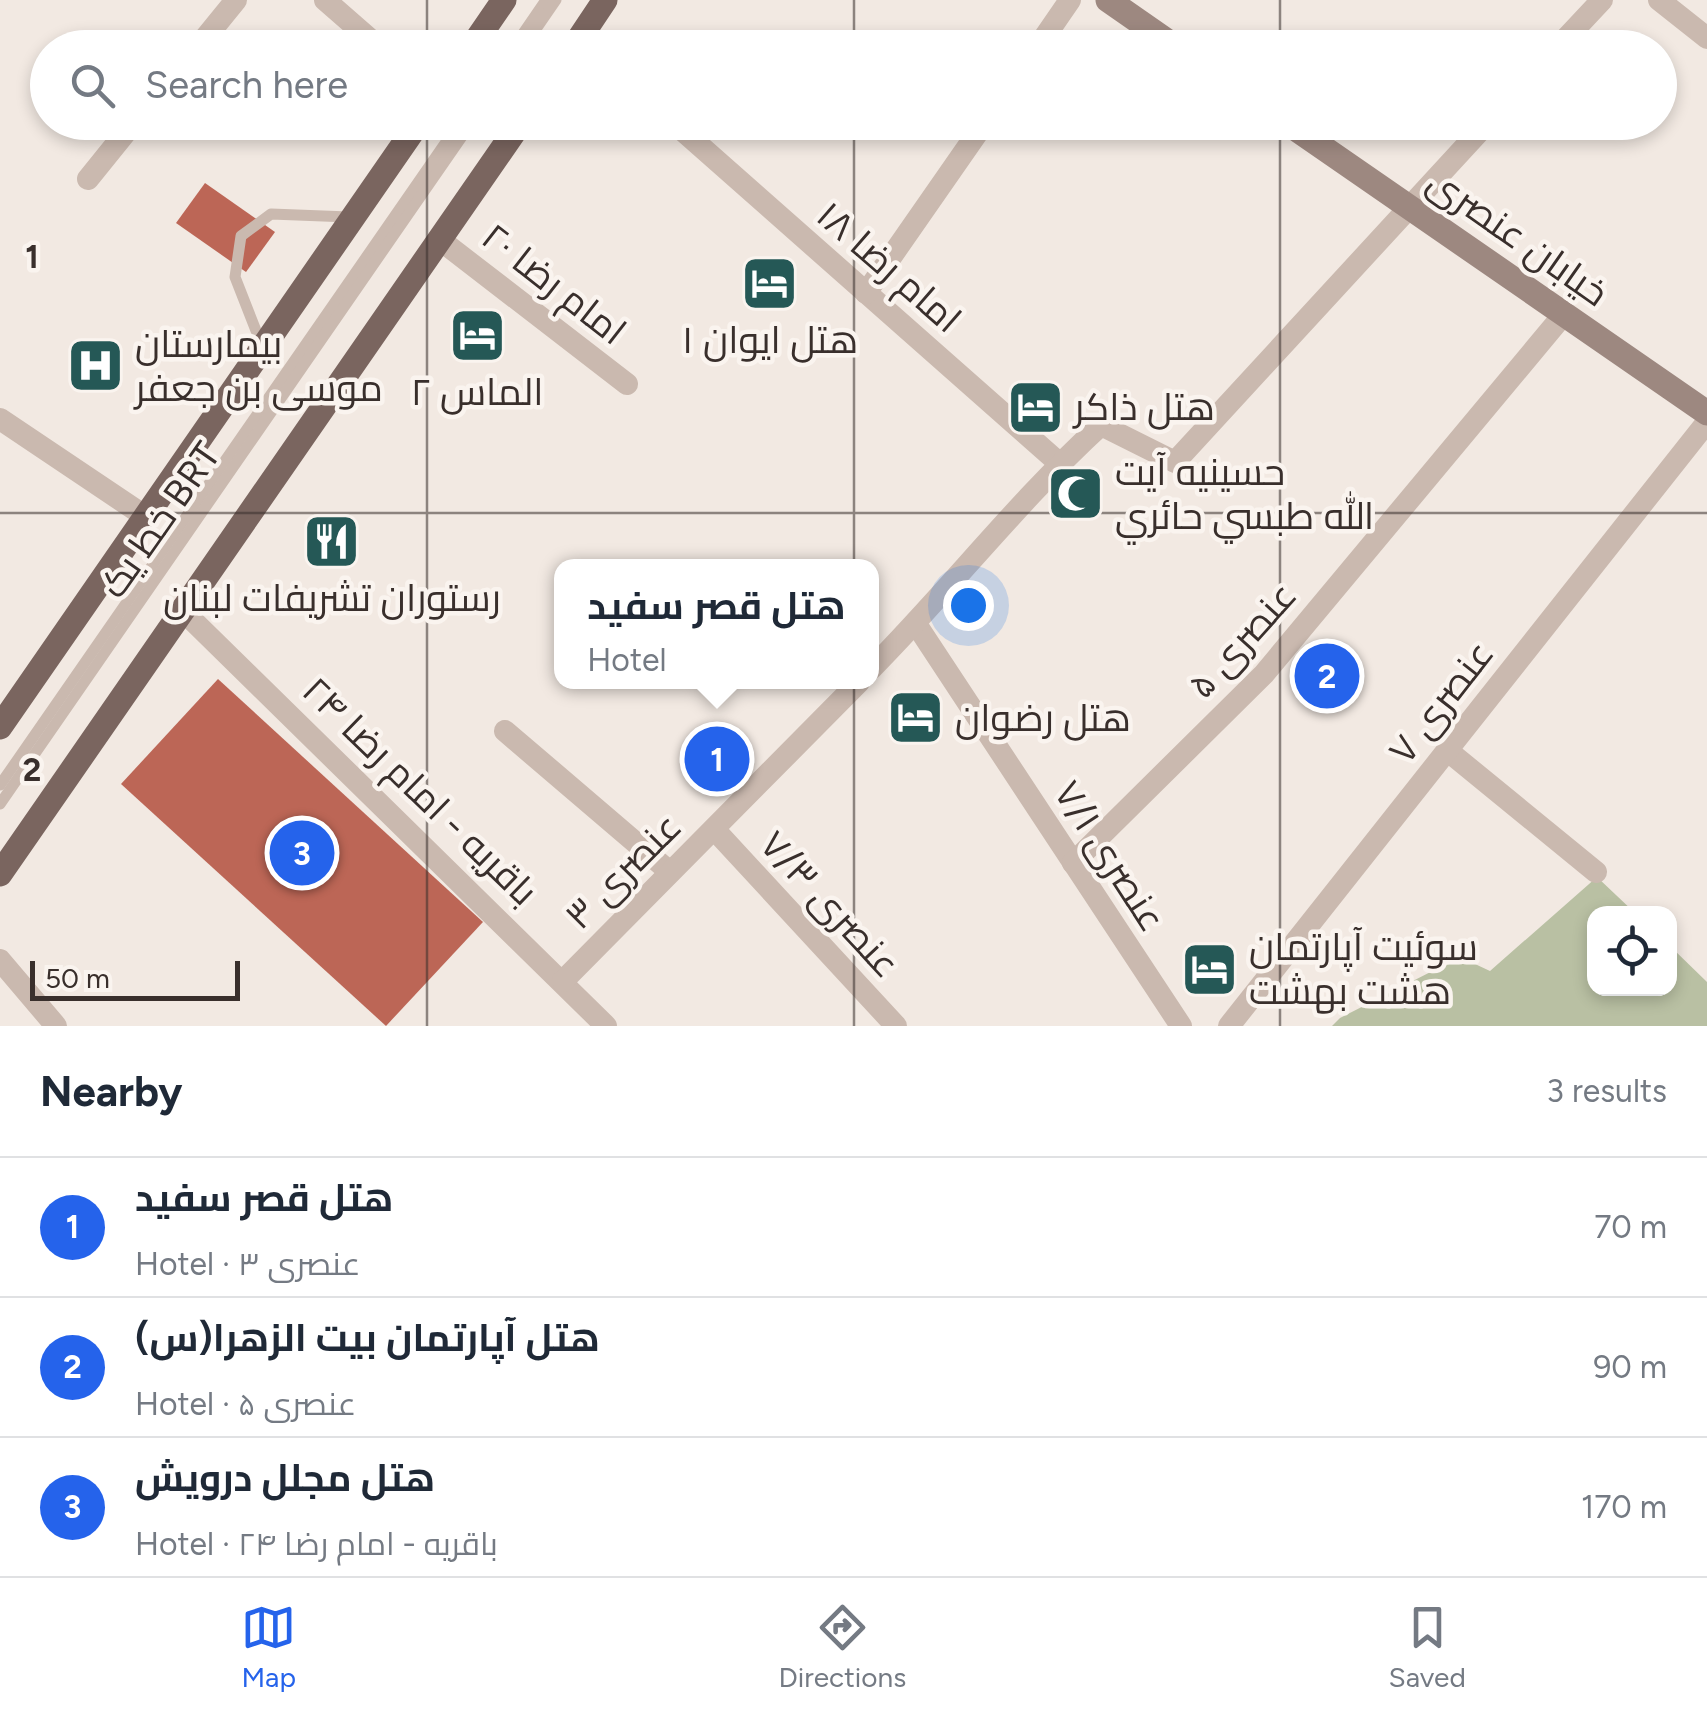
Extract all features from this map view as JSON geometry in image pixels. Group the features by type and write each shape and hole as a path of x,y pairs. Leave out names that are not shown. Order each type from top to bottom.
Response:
{"main road":[{"path":"483,30 504,0"},
{"path":"588,30 606,0"},
{"path":"0,727 407,140"},
{"path":"0,874 508,140"}],"street":[{"path":"211,30 236,0"},
{"path":"325,0 359,30"},
{"path":"1049,30 1070,0"},
{"path":"1108,0 1151,30"},
{"path":"1574,30 1602,0"},
{"path":"1659,0 1707,38"},
{"path":"88,178 119,140"},
{"name":"امام رضا ۱۸","path":"693,140 1059,464"},
{"path":"866,293 972,140"},
{"name":"خیابان عنصری","path":"1312,140 1707,413"},
{"path":"879,661 1059,464 1101,425 1175,462 1471,140"},
{"name":"امام رضا ۲۰","path":"439,240 627,384"},
{"name":"عنصری ۵","path":"1073,863 1264,674 1564,314"},
{"path":"0,419 146,517"},
{"name":"عنصری ۷","path":"1230,1026 1707,422"},
{"name":"باقریه - امام رضا ۲۴","path":"181,609 606,1026"},
{"name":"عنصری ۷/۱","path":"916,624 1180,1026"},
{"name":"عنصری ۳","path":"563,981 852,689"},
{"path":"505,731 670,872"},
{"path":"1448,751 1596,872"},
{"name":"عنصری ۷/۳","path":"714,828 896,1026"},
{"path":"0,960 56,1026"}],"lane":[{"path":"525,30 546,0"},
{"path":"536,30 556,0"},
{"name":"خط یک BRT","path":"0,785 448,140"},
{"name":"خط یک BRT","path":"0,804 460,140"},
{"path":"262,348 235,276 241,236 271,214 353,218"}],"green space":[{"path":"1597,877 1628,906 1587,906 1587,996 1677,996 1677,953 1707,982 1707,1026 1332,1026 1340,1018 1460,957 1490,971"}],"building":[{"path":"205,183 275,232 246,272 176,223"},
{"path":"218,679 483,922 386,1026 121,784"}],"place":[{"name":"هتل ایوان ۱","path":"770,283"},
{"name":"الماس ۲","path":"477,335"},
{"name":"بیمارستان موسی بن جعفر","path":"96,366"},
{"name":"هتل ذاکر","path":"1035,407"},
{"name":"حسينيه آيت الله طبسي حائري","path":"1076,494"},
{"name":"رستوران تشریفات لبنان","path":"332,541"},
{"name":"هتل آپارتمان بیت الزهرا(س)","path":"1327,676"},
{"name":"هتل رضوان","path":"916,718"},
{"name":"هتل قصر سفید","path":"717,759"},
{"name":"هتل مجلل درویش","path":"302,853"},
{"name":"سوئیت آپارتمان هشت بهشت","path":"1210,969"}]}
